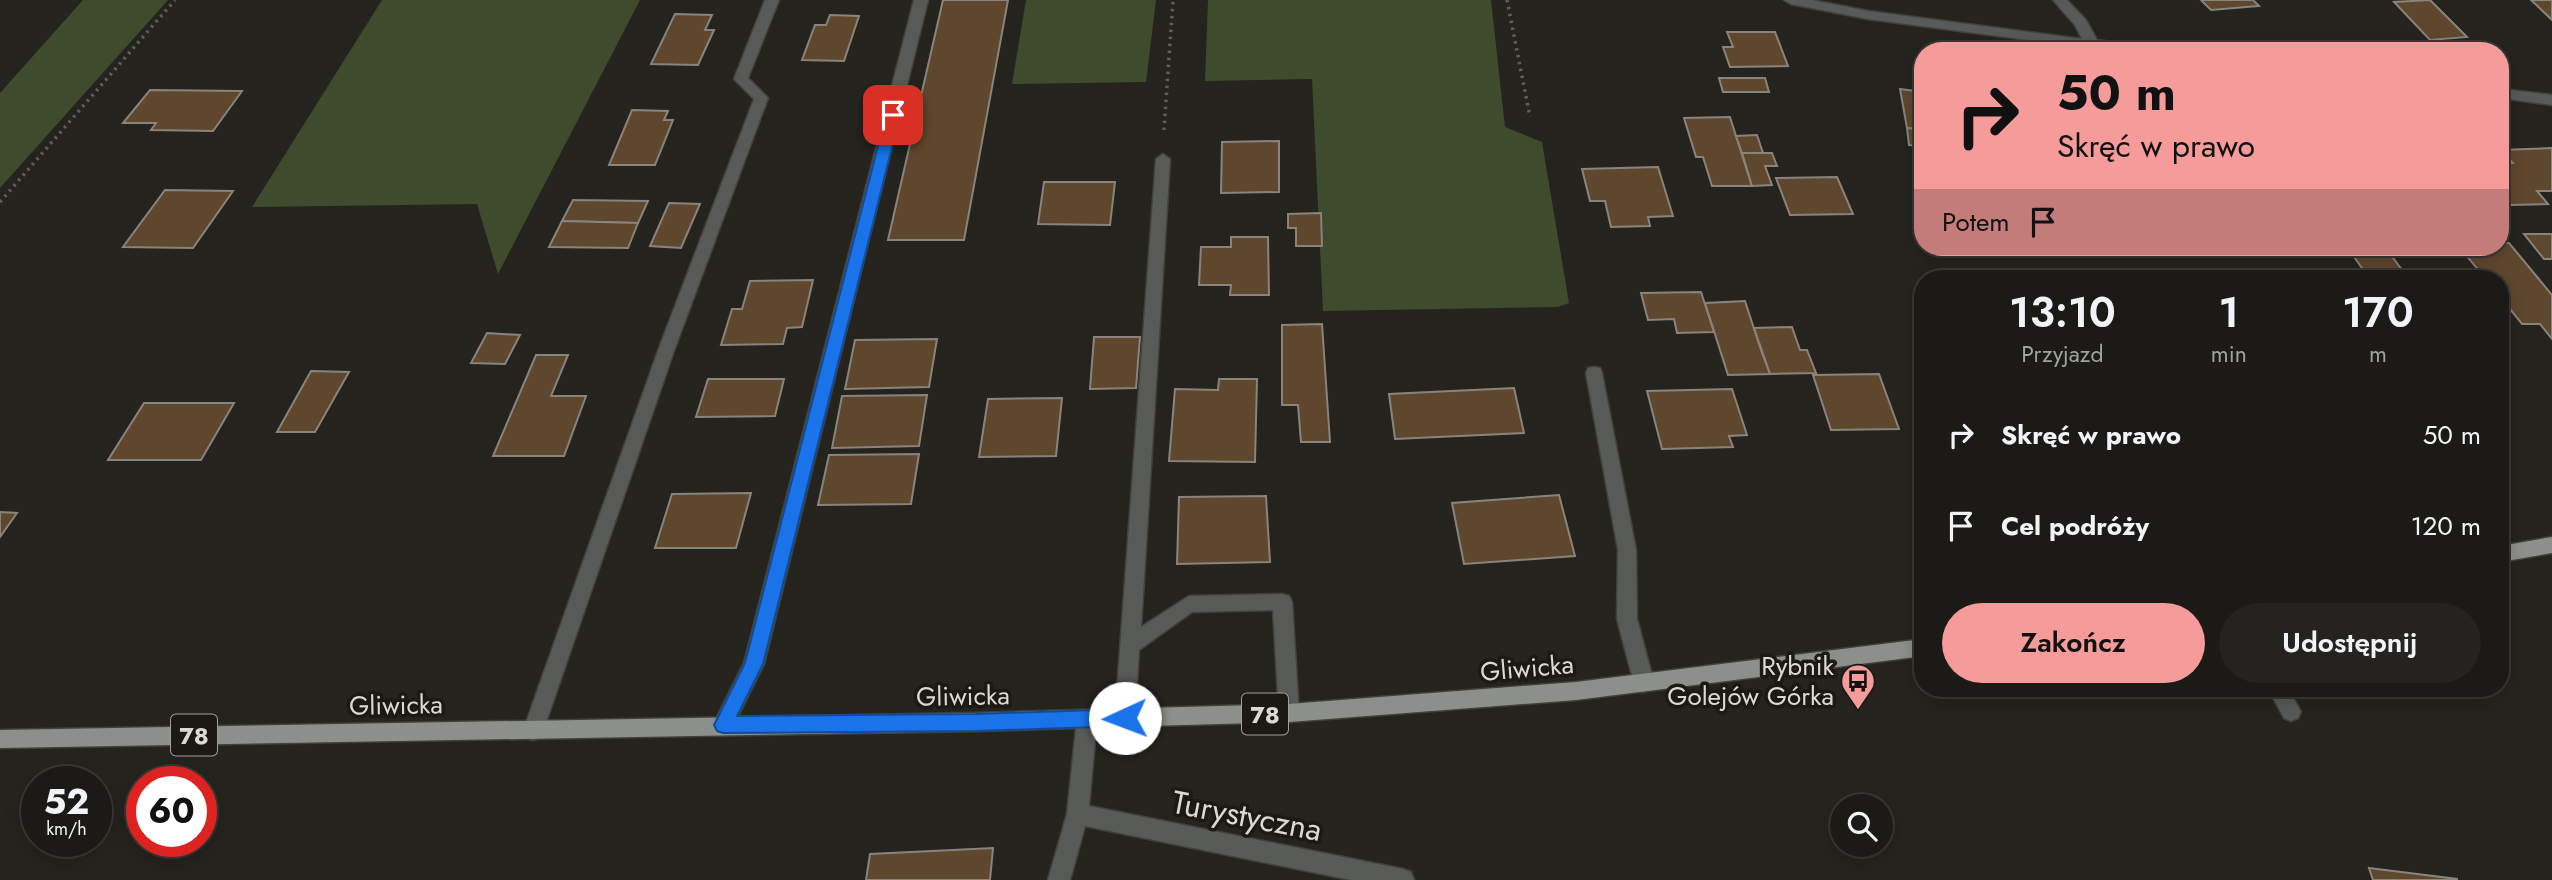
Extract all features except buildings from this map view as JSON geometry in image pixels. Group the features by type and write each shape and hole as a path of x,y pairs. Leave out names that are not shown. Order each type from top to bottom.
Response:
{"main road":[{"path":"2509,553 2552,545"},
{"name":"Gliwicka","path":"0,739 533,731 1289,713 1644,683 1914,648"}],"street":[{"path":"533,731 667,348 761,98 741,79 772,0"},
{"path":"723,725 754,664 921,0"},
{"path":"1791,0 1867,15 2076,42"},
{"path":"1861,0 1867,15"},
{"path":"2060,0 2081,23 2091,42"},
{"path":"2509,95 2552,100"},
{"path":"1125,718 1163,159"},
{"path":"1594,373 1627,550 1628,619 1644,683"},
{"path":"1131,645 1189,604 1282,602 1289,713"},
{"path":"2283,697 2291,712"},
{"path":"1059,880 1078,814 1087,719"},
{"name":"Turystyczna","path":"1078,814 1404,880"}],"path":[{"path":"0,202 175,0"},
{"path":"1164,132 1173,0"},
{"path":"1507,0 1530,117"}],"green space":[{"path":"83,0 168,0 0,188 0,93"},
{"path":"382,0 640,0 498,274 477,204 252,207"},
{"path":"1026,0 1156,0 1146,82 1012,84"},
{"path":"1208,0 1491,0 1505,127 1542,142 1569,303 1558,307 1323,311 1312,79 1205,81"}],"place":[{"name":"Rybnik Golejów Górka","path":"1858,711"}],"route":[{"path":"893,115 754,664 723,725 1125,718"}]}
